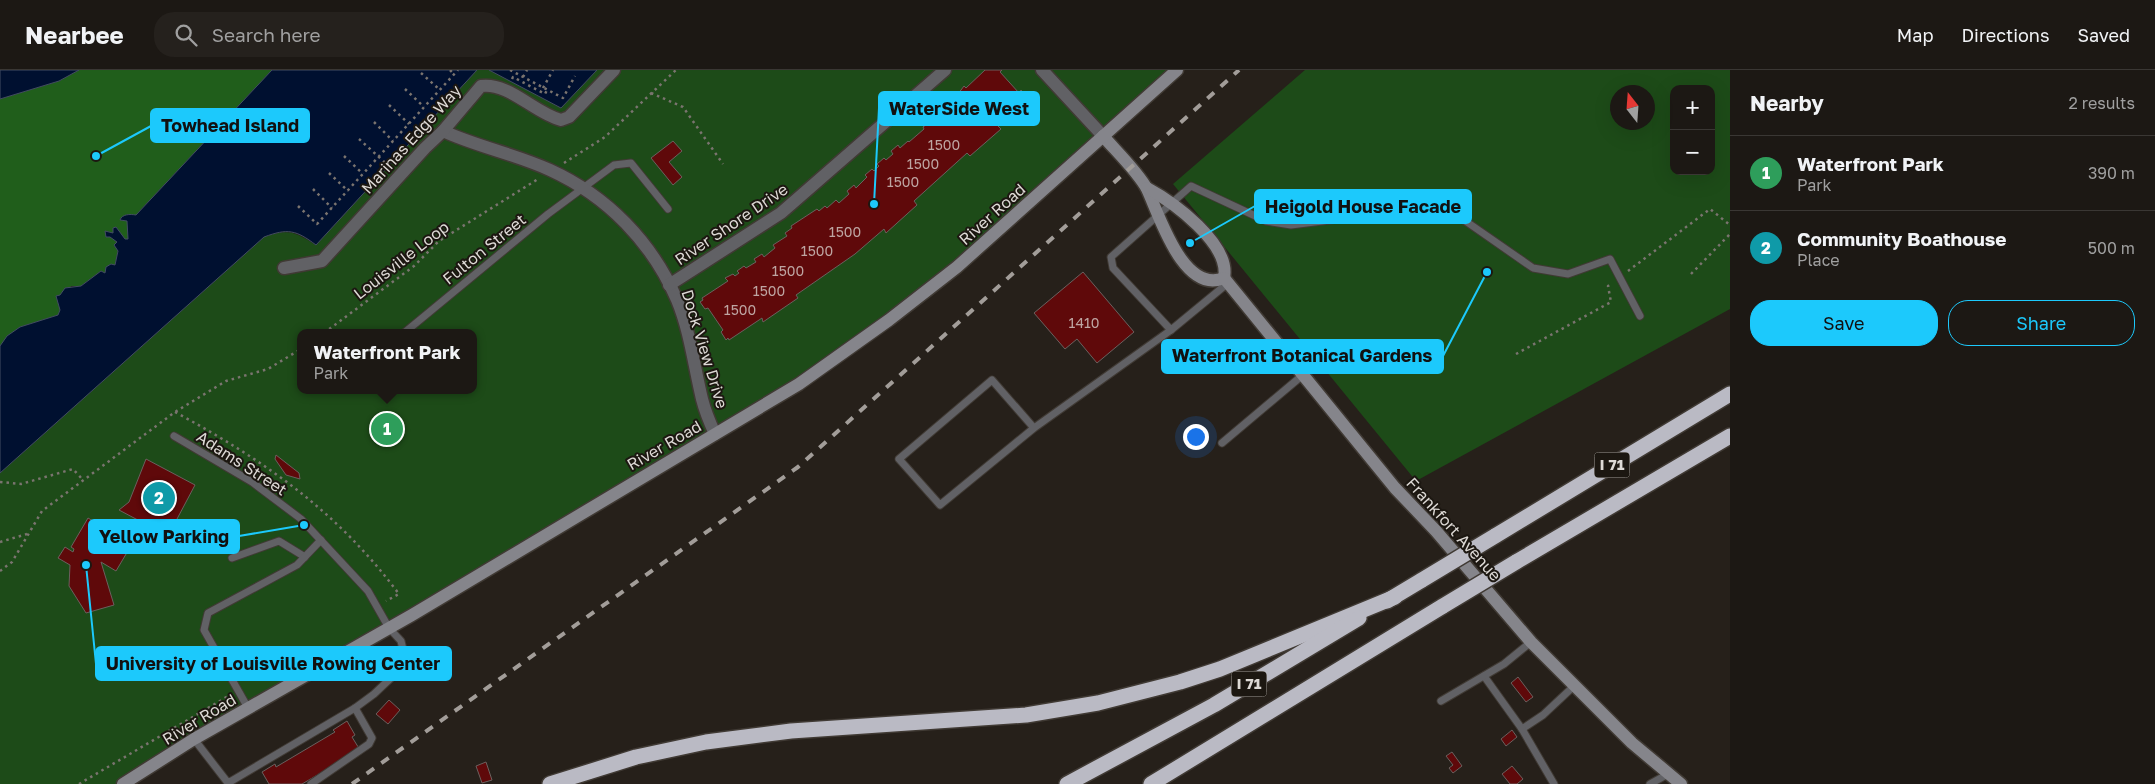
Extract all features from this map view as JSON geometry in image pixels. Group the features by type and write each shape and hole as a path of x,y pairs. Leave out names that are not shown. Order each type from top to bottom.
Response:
{"highway":[{"name":"I 71","path":"1067,784 1214,705 1730,394"},
{"name":"I 71","path":"1153,783 1516,562 1730,436"},
{"path":"550,784 636,757 706,742 791,731 1026,715 1098,703 1180,682 1220,669 1395,597"}],"street":[{"name":"Marinas Edge Way","path":"284,268 322,261 425,148 443,131 481,86 490,85 501,89 561,120 569,117 614,70"},
{"name":"River Shore Drive","path":"669,285 781,213 945,70"},
{"path":"1042,70 1103,136 1146,188 1176,252 1196,273 1206,279 1226,280 1224,262 1209,238 1173,204 1146,188"},
{"name":"River Road","path":"123,784 248,708 389,628 799,384 889,320 957,267 1176,70"},
{"name":"Dock View Drive","path":"443,131 472,143 502,150 551,170 620,215 650,250 677,300 702,400 715,434"},
{"name":"Frankfort Avenue","path":"1226,280 1395,488 1532,642 1632,743 1680,784"}],"lane":[{"name":"Fulton Street","path":"409,329 548,214 614,165 631,163 668,209"},
{"path":"1171,330 1113,268 1111,257 1173,204 1191,186 1266,221 1291,225 1369,215 1449,213 1464,220 1534,268 1568,274 1610,259 1640,316"},
{"path":"1034,428 992,380 899,459 940,505 1034,428 1171,330 1226,280"},
{"path":"1222,443 1304,374"},
{"name":"Adams Street","path":"174,436 252,482 301,519 368,591 389,628 401,641 404,654 402,663 374,694 355,708 228,784"},
{"path":"248,708 204,630 208,613 296,565 321,540"},
{"path":"232,558 279,541 305,557"},
{"path":"1441,701 1504,664 1532,642"},
{"path":"1484,676 1522,729 1554,784"},
{"path":"1522,729 1543,715 1574,686"},
{"path":"311,784 361,752 369,744 372,738 355,708"},
{"path":"194,740 228,784"},
{"path":"1650,784 1668,774"}],"path":[{"path":"450,70 454,74"},
{"path":"298,206 317,224 458,70"},
{"path":"510,70 563,98 575,76"},
{"path":"523,77 527,70"},
{"path":"543,88 553,70"},
{"path":"559,166 605,137 676,70"},
{"path":"421,72 440,90"},
{"path":"405,89 424,107"},
{"path":"540,91 545,94 547,90"},
{"path":"651,93 683,107 723,164"},
{"path":"389,105 409,124"},
{"path":"374,122 393,140"},
{"path":"358,139 391,168"},
{"path":"344,156 363,174"},
{"path":"329,173 348,191"},
{"name":"Louisville Loop","path":"329,329 414,266 439,241 544,175"},
{"path":"313,189 332,208"},
{"path":"1691,274 1730,234"},
{"path":"0,571 12,562 42,511 83,480 175,412 226,381 268,369 297,351"},
{"path":"175,412 233,444 308,497 376,563 399,594 388,599"},
{"path":"0,482 21,484 73,469 83,480"},
{"path":"0,542 28,534"},
{"path":"79,784 226,697"}],"green space":[{"path":"79,70 272,70 136,215 129,215 129,239 125,239 116,227 113,233 105,231 117,242 118,251 115,265 104,273 101,271 81,286 71,286 58,315 20,327 0,346 0,99 59,81"},
{"path":"477,70 489,70 561,108 597,70 1172,70 957,267 799,384 127,784 0,784 0,473 264,237 286,232 303,237 316,245"},
{"path":"1305,70 1730,70 1730,309 1416,481 1173,184"}],"water":[{"path":"0,70 79,70 59,81 0,99"},
{"path":"272,70 477,70 316,245 303,236 292,232 279,232 264,237 0,473 0,346 7,336 20,327 58,315 60,310 56,296 60,295 65,288 81,286 101,271 105,273 106,267 111,264 115,265 118,251 114,245 117,242 110,237 106,237 105,231 113,233 113,228 116,227 125,239 128,239 127,221 120,220 121,218 126,215 136,215"},
{"path":"489,70 597,70 561,108"}],"building":[{"path":"985,70 1002,70 1000,72 1019,93 1021,90 1027,97 1025,99 1027,100 998,126 1001,129 970,156 967,153 914,201 917,205 886,233 884,229 855,254 796,295 798,298 763,322 762,318 729,340 728,338 726,340 721,332 723,330 708,308 705,309 700,302 703,300 702,298 728,281 725,278 733,274 735,276 739,273 737,271 744,266 746,268 756,262 754,259 762,254 764,257 775,248 773,245 787,236 785,233 792,228 791,226 817,209 819,211 825,206 827,208 836,200 839,203 849,194 847,191 854,185 856,188 867,177 865,175 872,169 874,171 879,166 877,164 884,158 886,160 893,154 891,151 898,145 900,148 924,129 923,127 927,124 925,121 931,115 933,118 938,114 936,111 943,105 945,108 949,104 946,102 953,95 955,98 964,86 966,88"},
{"path":"673,141 682,151 669,162 682,177 673,185 651,158"},
{"path":"1083,272 1134,332 1097,363 1077,339 1065,349 1034,313"},
{"path":"276,455 299,473 300,479 286,475 275,459"},
{"path":"146,459 195,485 168,536 119,510 129,502"},
{"path":"88,518 132,544 116,571 101,562 114,605 86,613 69,586 70,565 58,558 65,547 73,552 74,549 71,547"},
{"path":"1518,677 1533,697 1526,702 1511,683"},
{"path":"389,700 400,710 388,724 376,714"},
{"path":"347,721 355,735 352,737 360,750 302,784 269,784 262,772 275,764 276,767 335,732 333,730"},
{"path":"1512,730 1517,737 1506,746 1501,739"},
{"path":"1452,752 1462,766 1453,773 1449,768 1453,765 1446,756"},
{"path":"486,762 492,780 482,783 476,766"},
{"path":"1512,766 1523,779 1517,784 1510,784 1502,774"}],"railway":[{"path":"352,784 798,467 1239,70"}],"place":[{"name":"Towhead Island","path":"96,156"},
{"name":"WaterSide West","path":"874,204"},
{"name":"Heigold House Facade","path":"1190,243"},
{"name":"Waterfront Botanical Gardens","path":"1487,272"},
{"name":"Waterfront Park","path":"387,429"},
{"name":"Community Boathouse","path":"159,498"},
{"name":"Yellow Parking","path":"304,525"},
{"name":"University of Louisville Rowing Center","path":"86,565"}]}
